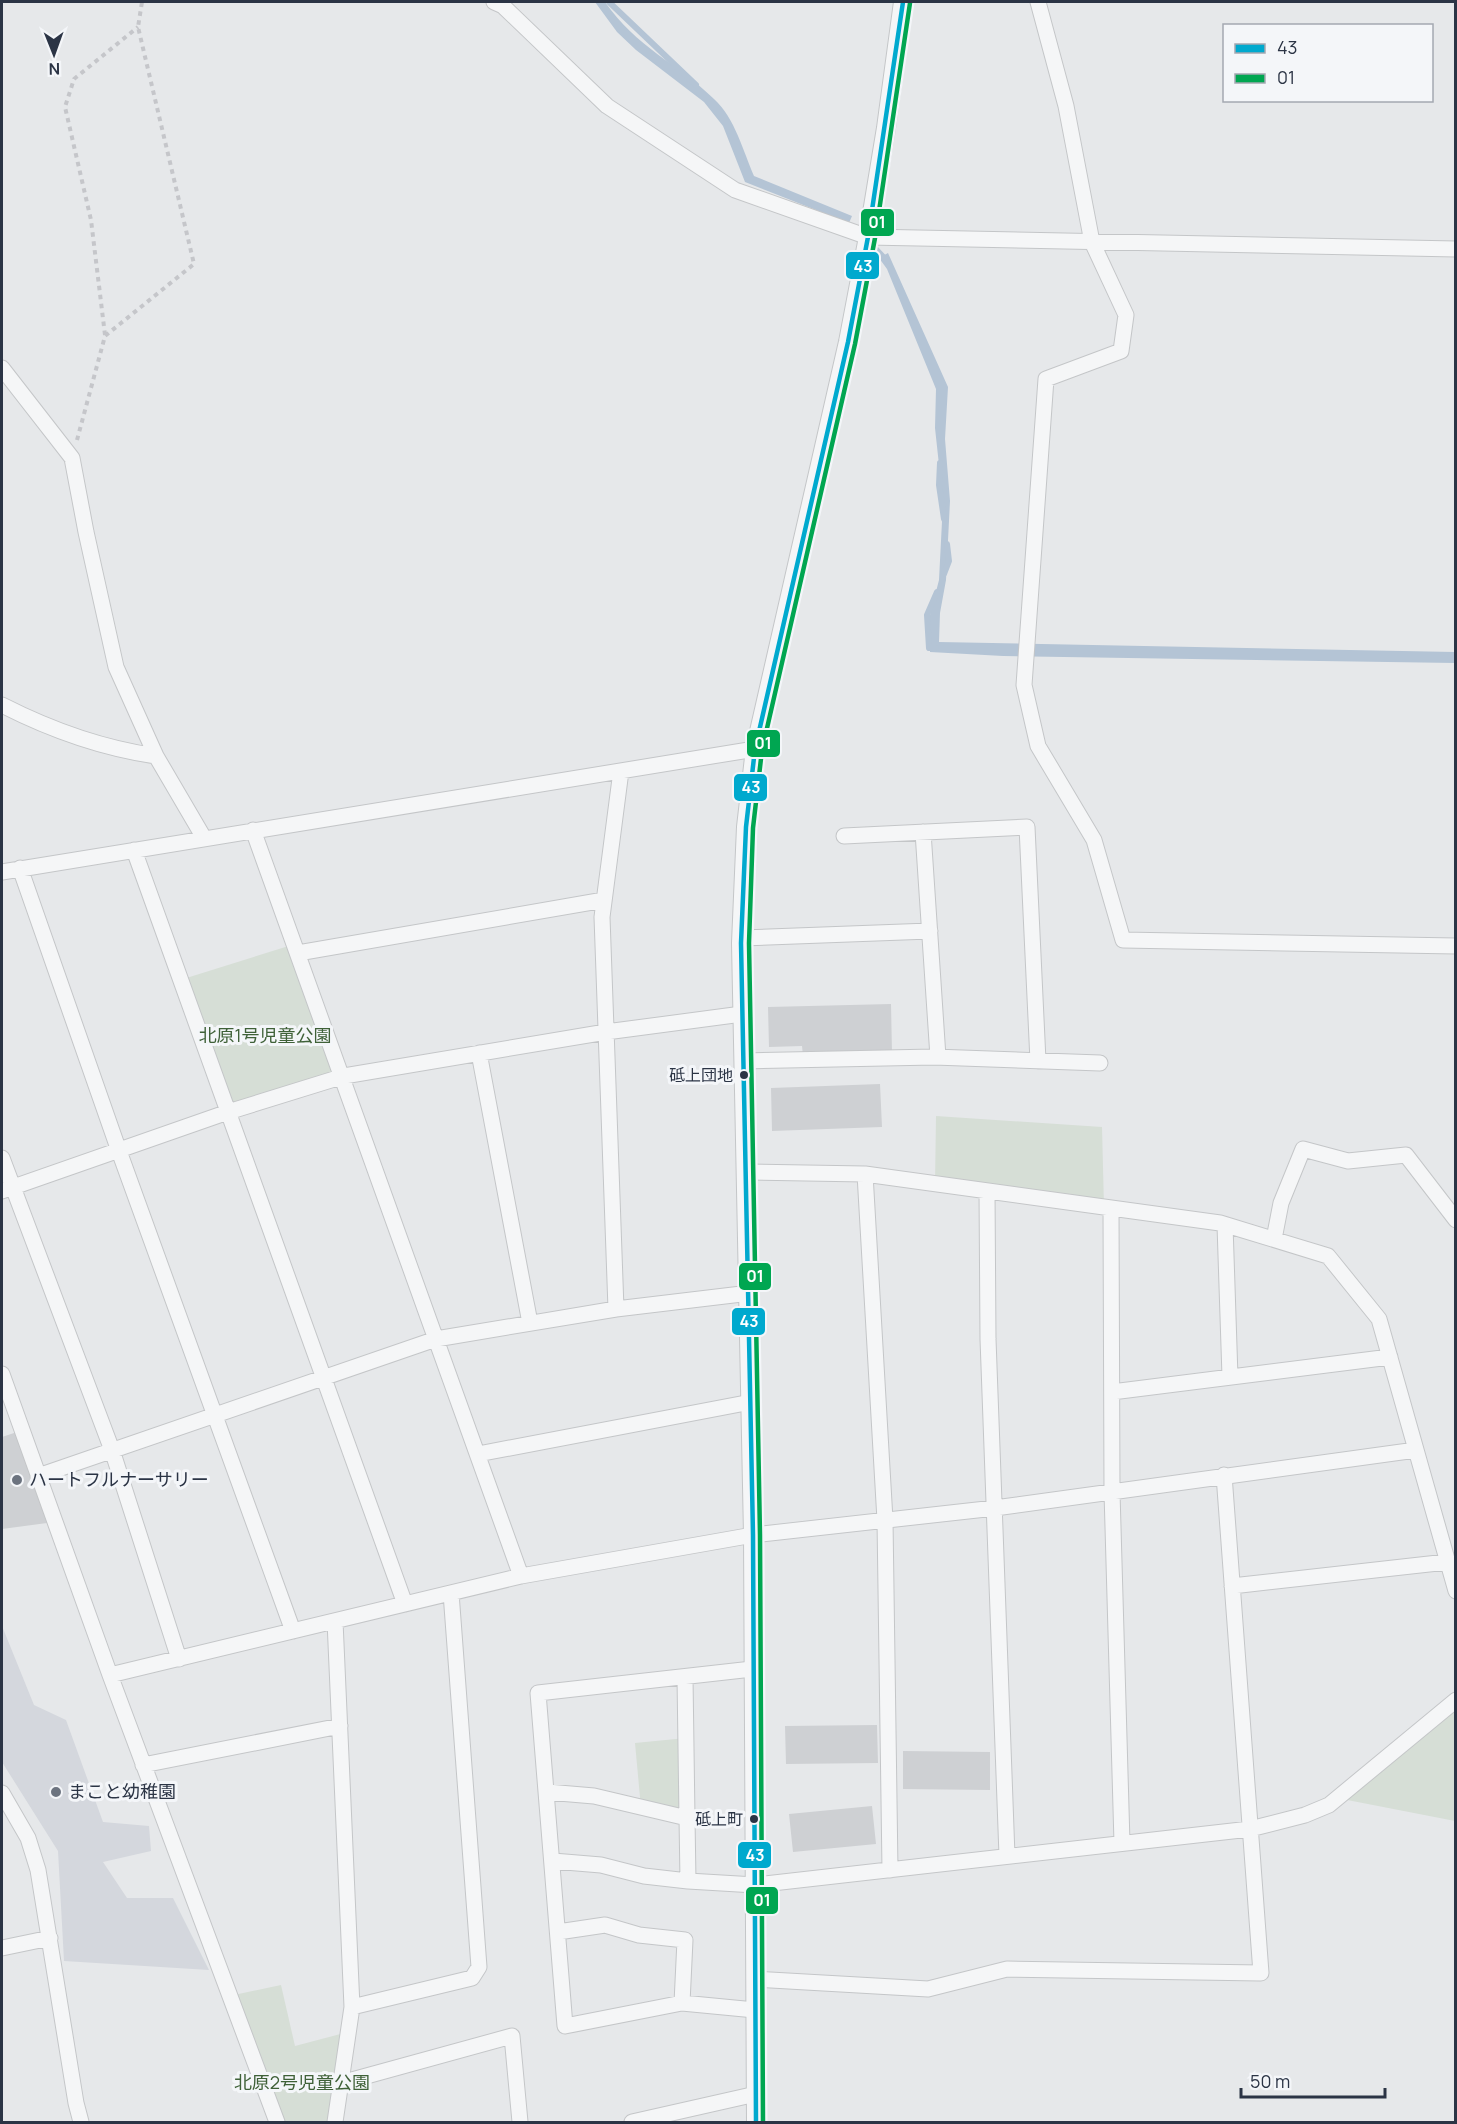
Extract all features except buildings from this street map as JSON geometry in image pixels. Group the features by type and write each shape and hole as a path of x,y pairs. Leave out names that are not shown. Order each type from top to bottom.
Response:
{"street":[{"path":"494,2 503,6 607,105 735,190 868,237 1455,249"},
{"path":"756,2122 752,1401 741,938 746,827 755,749 845,354 868,237 890,107 903,2"},
{"path":"1038,2 1066,106 1092,242 1126,315 1121,351 1046,379 1024,686 1038,746 1094,840 1122,940 1455,946"},
{"path":"2,368 72,458 116,667 156,756 204,838"},
{"path":"2,705 44,727 123,751 156,756"},
{"path":"2,872 755,749"},
{"path":"616,1309 602,917 621,771"},
{"path":"844,836 1027,827 1038,1061"},
{"path":"253,830 344,1076 521,1576"},
{"path":"923,832 938,1058"},
{"path":"134,850 405,1604"},
{"path":"20,868 119,1151 293,1631"},
{"path":"298,953 604,900"},
{"path":"741,938 930,931"},
{"path":"7,1189 228,1112 344,1076 606,1032 742,1014"},
{"path":"479,1053 530,1323"},
{"path":"743,1061 938,1058 1100,1063"},
{"path":"1274,1239 1281,1203 1303,1149 1348,1161 1406,1155 1455,1220"},
{"path":"2,1158 7,1189 112,1450 179,1659"},
{"path":"747,1172 865,1174 1111,1208 1225,1225 1328,1256 1379,1318 1455,1591"},
{"path":"865,1174 885,1520 890,1870"},
{"path":"987,1191 988,1339 1006,1856"},
{"path":"1111,1208 1112,1491 1122,1843"},
{"path":"1225,1225 1230,1377"},
{"path":"38,1476 436,1340 616,1309 750,1293"},
{"path":"1112,1392 1390,1357"},
{"path":"2,1374 110,1676 277,2122"},
{"path":"478,1454 752,1401"},
{"path":"110,1676 521,1576 753,1535 995,1508 1416,1450"},
{"path":"755,1979 928,1989 1007,1969 1261,1973 1224,1475"},
{"path":"1232,1586 1448,1562"},
{"path":"352,2007 472,1978 479,1967 450,1593"},
{"path":"335,1621 352,2007 335,2122"},
{"path":"752,1669 538,1694 565,2026 682,2003 755,2010"},
{"path":"684,1677 688,1881"},
{"path":"553,1861 601,1864 644,1876 755,1885 1250,1829 1305,1815 1329,1805 1455,1700"},
{"path":"143,1765 340,1726"},
{"path":"547,1792 594,1796 687,1818"},
{"path":"2,1793 28,1838 38,1870 81,2122"},
{"path":"558,1932 605,1925 639,1935 685,1940 682,2003"},
{"path":"2,1948 50,1938"},
{"path":"340,2083 512,2036 520,2122"},
{"path":"632,2122 756,2094"}],"path":[{"path":"105,336 194,264 138,27 142,2"},
{"path":"72,458 105,336 91,220 65,107 74,79 138,27"}],"shaded area":[{"name":"まこと幼稚園","path":"2,1626 34,1705 66,1720 103,1822 149,1826 151,1851 103,1862 127,1898 173,1898 209,1970 64,1961 58,1851 2,1762"}],"green space":[{"name":"北原1号児童公園","path":"295,944 344,1076 228,1112 180,980"},
{"path":"936,1116 1102,1127 1104,1207 935,1184"},
{"path":"1455,1700 1455,1821 1337,1798"},
{"path":"686,1738 687,1804 676,1815 641,1808 635,1743"},
{"name":"北原2号児童公園","path":"281,1985 295,2046 348,2032 335,2122 277,2122 229,1996"}],"water":[{"path":"595,2 605,2 617,18 643,43 714,99 733,125 754,176 852,216 849,223 745,182 723,126 704,102 636,50 617,32"},
{"path":"888,253 948,387 945,439 950,501 946,580 940,613 939,642 1455,652 1455,663 1003,656 930,652 930,615 939,580 943,502 935,428 936,389 887,269 879,258"}],"waterway":[{"path":"609,2 696,85"},
{"path":"871,244 887,261"},
{"path":"940,463 939,485 944,519"},
{"path":"944,574 949,561 947,544"},
{"path":"936,648 929,648 927,615 937,592"}],"transit line":[{"name":"43","path":"756,2122 753,1535 741,943 746,827 755,749 848,342 868,237 903,2"},
{"name":"01","path":"763,2122 760,1535 749,943 753,828 762,750 855,344 875,238 910,3"}],"place":[{"name":"砥上団地","path":"744,1075"},
{"name":"ハートフルナーサリー","path":"17,1480"},
{"name":"まこと幼稚園","path":"56,1792"},
{"name":"砥上町","path":"754,1819"}]}
